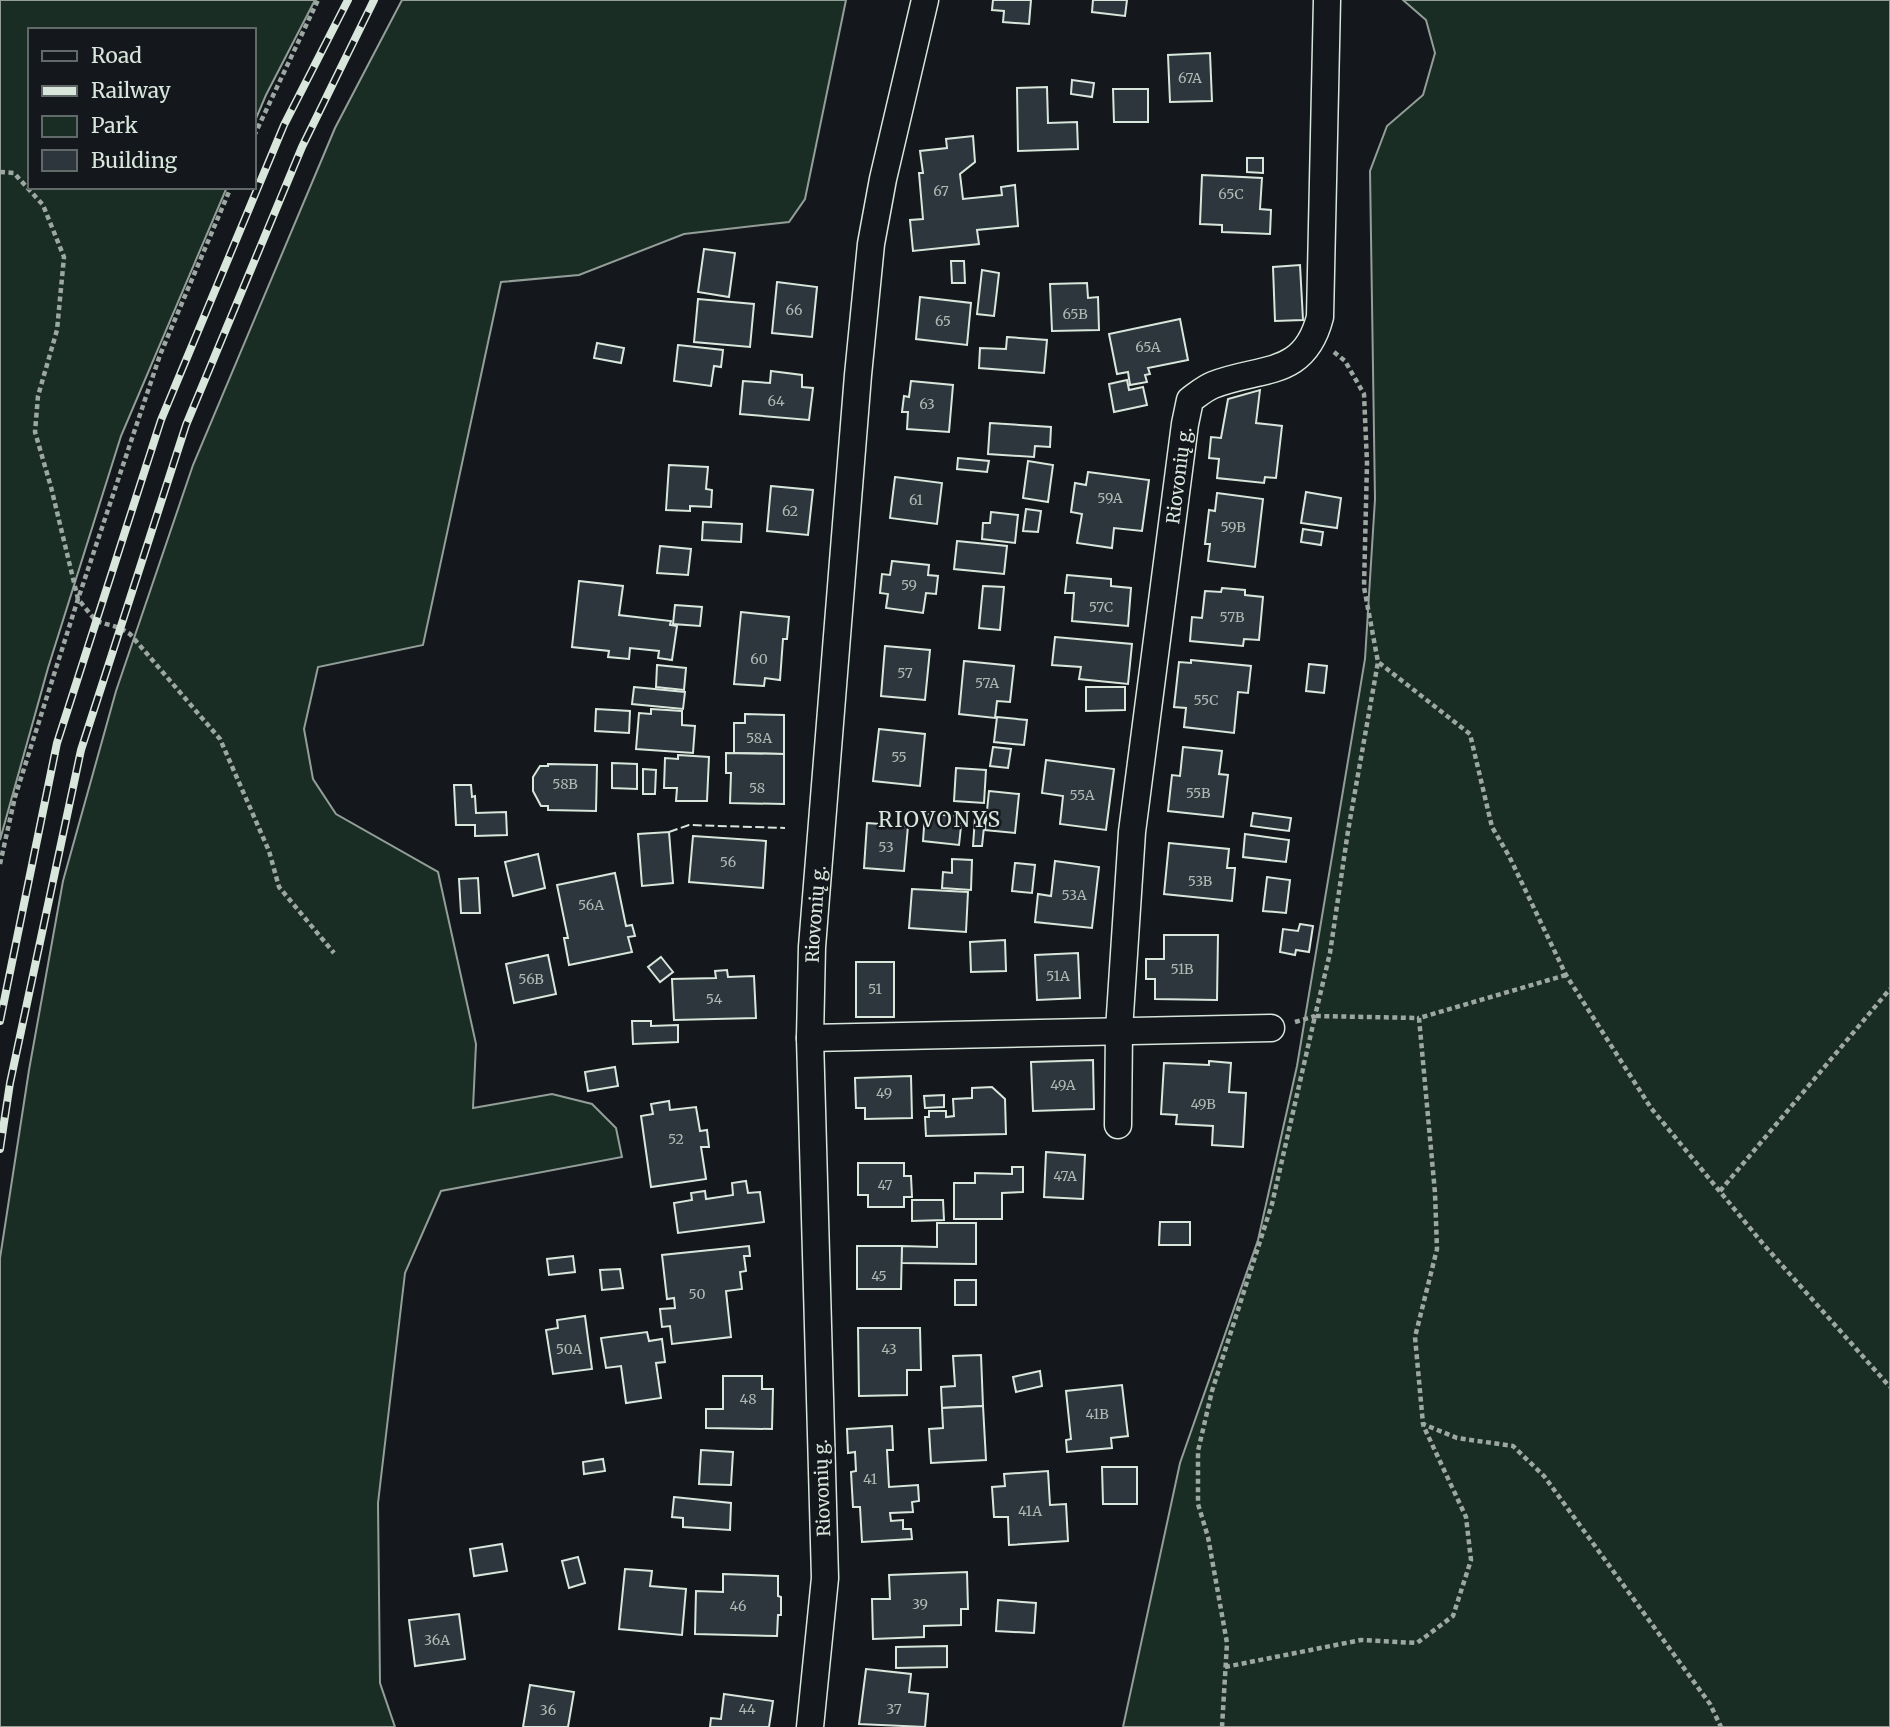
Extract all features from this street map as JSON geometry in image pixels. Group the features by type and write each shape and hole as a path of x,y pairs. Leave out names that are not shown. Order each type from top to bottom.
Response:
{"street":[{"name":"Riovonių g.","path":"810,1727 825,1578 810,1038 813,947 859,362 871,244 883,179 925,0"},
{"path":"1315,337 1320,317 1327,0"},
{"name":"Riovonių g.","path":"1118,1125 1119,1030 1132,832 1190,400 1211,386 1283,366 1302,355 1315,337"},
{"path":"810,1038 1271,1028"}],"path":[{"path":"256,132 318,0"},
{"path":"0,172 14,173 28,188"},
{"path":"28,189 43,205 64,257 58,330 38,396 35,432 78,599 96,621 130,634 220,739 269,850 279,887 334,953"},
{"path":"0,864 15,797 160,355 230,189"},
{"path":"1222,1727 1227,1643 1209,1537 1198,1504 1198,1451 1212,1391 1272,1204 1330,953 1378,662 1364,587 1367,463 1364,394 1345,361 1315,337"},
{"path":"1378,662 1470,734 1492,827 1510,856 1566,975 1651,1108 1764,1245 1890,1387"},
{"path":"1271,1028 1315,1016 1419,1018 1566,975"},
{"path":"1720,1191 1890,989"},
{"path":"1225,1667 1361,1640 1417,1643 1453,1616 1471,1560 1466,1517 1423,1424 1415,1337 1437,1249 1435,1193 1419,1018"},
{"path":"1423,1424 1457,1438 1513,1446 1544,1476 1710,1704 1721,1727"}],"green space":[{"path":"0,0 315,0 256,118 256,28 28,28 28,189 226,189 121,436 48,668 0,840"},
{"path":"402,0 846,0 805,199 789,222 684,234 579,275 501,282 423,645 318,667 304,729 313,779 336,814 438,872 476,1044 473,1108 552,1094 592,1104 616,1128 622,1157 441,1191 405,1273 378,1503 380,1683 395,1727 0,1727 0,1258 29,1070 63,881 116,691 193,465 335,128"},
{"path":"1403,0 1890,0 1890,1727 1123,1727 1180,1463 1258,1240 1297,1066 1365,659 1375,499 1370,171 1387,126 1423,95 1435,53 1426,20"}],"building":[{"path":"993,0 1031,0 1029,24 1003,22 1004,11 992,10"},
{"path":"1093,0 1127,0 1125,16 1092,12"},
{"path":"1210,53 1212,101 1170,102 1168,55"},
{"path":"1072,80 1094,83 1092,97 1071,94"},
{"path":"1047,87 1048,123 1077,122 1078,149 1018,151 1017,88"},
{"path":"1113,89 1148,89 1148,122 1114,122"},
{"path":"973,136 975,162 960,174 963,199 1002,195 1001,187 1015,185 1018,226 977,230 979,244 913,251 910,220 923,219 920,151 947,148 946,139"},
{"path":"1247,158 1263,158 1263,173 1247,172"},
{"path":"1202,175 1262,178 1260,209 1271,210 1270,234 1222,232 1222,225 1200,224"},
{"path":"704,249 735,253 729,297 698,292"},
{"path":"951,261 964,261 965,283 952,283"},
{"path":"1300,265 1303,320 1275,321 1273,267"},
{"path":"982,270 999,273 994,316 977,314"},
{"path":"777,282 817,287 812,337 772,333"},
{"path":"1087,283 1088,298 1098,297 1099,330 1052,331 1050,284"},
{"path":"920,297 971,303 967,345 916,339"},
{"path":"698,299 754,304 750,347 694,342"},
{"path":"1180,319 1188,360 1148,368 1150,374 1145,375 1147,382 1130,385 1128,372 1117,374 1109,334"},
{"path":"1007,337 1047,340 1044,373 979,368 980,348 1006,349"},
{"path":"597,343 624,348 621,363 594,358"},
{"path":"678,345 723,350 721,367 714,366 711,386 674,381"},
{"path":"771,371 802,375 802,387 813,388 809,420 740,414 743,381 770,383"},
{"path":"1127,380 1129,390 1143,387 1147,405 1114,412 1109,384"},
{"path":"911,381 953,385 949,432 907,429 908,412 902,412 904,396 909,397"},
{"path":"1260,390 1256,423 1282,426 1276,478 1265,477 1264,483 1217,478 1219,459 1209,458 1211,437 1221,438 1228,399"},
{"path":"990,423 1051,427 1050,447 1035,446 1034,457 988,454"},
{"path":"958,458 989,461 987,472 957,469"},
{"path":"1028,461 1053,465 1048,502 1023,498"},
{"path":"669,465 708,467 706,489 712,490 711,507 690,506 690,511 666,510"},
{"path":"1088,472 1149,480 1142,531 1114,528 1112,548 1077,543 1082,514 1071,512 1075,483 1086,485"},
{"path":"895,477 942,483 937,524 890,518"},
{"path":"771,486 813,490 808,535 767,531"},
{"path":"1306,492 1341,498 1337,528 1301,523"},
{"path":"1217,493 1263,499 1255,567 1208,561 1210,544 1205,544 1209,510 1215,511"},
{"path":"1026,509 1041,511 1038,532 1023,531"},
{"path":"991,512 1018,515 1015,543 982,539 983,523 990,523"},
{"path":"703,522 742,524 741,542 702,540"},
{"path":"1303,529 1323,532 1321,545 1301,542"},
{"path":"957,541 1007,546 1004,574 954,569"},
{"path":"660,546 691,549 688,575 657,573"},
{"path":"892,561 929,565 928,575 938,576 936,594 926,593 923,613 886,608 888,594 880,593 882,574 890,575"},
{"path":"1067,575 1111,579 1111,586 1131,588 1128,626 1072,621 1074,593 1065,593"},
{"path":"579,581 623,586 619,615 671,621 670,625 677,626 672,660 658,658 659,651 630,648 629,659 608,657 609,651 572,647"},
{"path":"983,586 1004,587 1000,630 979,628"},
{"path":"1222,588 1245,590 1245,595 1263,597 1259,640 1244,639 1243,646 1190,641 1192,617 1202,618 1205,591 1221,592"},
{"path":"675,605 702,607 700,626 673,624"},
{"path":"741,612 789,617 787,639 783,639 780,680 765,678 764,686 734,684"},
{"path":"1055,637 1132,644 1128,684 1079,679 1081,667 1052,665"},
{"path":"885,646 930,650 925,700 881,696"},
{"path":"1191,660 1251,666 1248,693 1238,692 1234,733 1184,727 1186,708 1174,707 1179,662 1191,663"},
{"path":"964,661 1014,666 1010,702 997,701 995,718 959,714"},
{"path":"1309,664 1327,666 1324,693 1306,691"},
{"path":"657,665 686,668 684,690 656,687"},
{"path":"634,687 685,692 683,709 632,704"},
{"path":"1086,687 1125,687 1125,710 1086,711"},
{"path":"596,709 630,711 629,733 595,731"},
{"path":"651,709 682,711 682,725 695,726 693,753 636,749 639,713 651,714"},
{"path":"745,714 784,715 784,754 734,753 734,723 745,723"},
{"path":"997,717 1027,720 1024,745 994,742"},
{"path":"879,729 925,734 920,786 873,781"},
{"path":"993,747 1011,749 1008,768 990,766"},
{"path":"1183,747 1222,751 1219,774 1228,775 1223,817 1168,811 1172,775 1180,776"},
{"path":"726,753 784,754 784,804 730,803 731,773 726,773"},
{"path":"678,755 709,757 707,801 676,801 677,788 664,788 665,758 678,759"},
{"path":"1046,760 1114,769 1106,830 1060,824 1063,796 1042,793"},
{"path":"612,763 637,764 637,789 612,788"},
{"path":"597,765 596,811 548,810 548,806 541,806 533,791 533,777 540,766"},
{"path":"956,768 986,770 984,803 954,801"},
{"path":"643,769 656,770 655,794 643,794"},
{"path":"454,785 471,785 476,813 506,812 507,835 475,836 475,825 456,825"},
{"path":"989,791 1019,794 1015,833 985,830"},
{"path":"925,813 962,817 959,845 923,841"},
{"path":"1253,813 1291,818 1289,831 1251,826"},
{"path":"975,818 985,818 982,846 973,846"},
{"path":"867,823 908,826 904,871 864,868"},
{"path":"669,832 673,883 642,886 638,834"},
{"path":"1245,834 1289,840 1286,862 1243,857"},
{"path":"693,836 766,841 763,888 689,882"},
{"path":"1169,843 1229,849 1227,868 1235,868 1232,901 1164,894"},
{"path":"538,854 545,888 513,896 505,862"},
{"path":"952,859 972,860 971,890 942,888 943,872 952,873"},
{"path":"1055,861 1099,867 1092,928 1035,922 1038,894 1051,896"},
{"path":"1015,863 1035,865 1032,893 1012,891"},
{"path":"615,873 626,926 632,925 635,936 628,937 632,952 569,965 564,938 568,938 557,885"},
{"path":"1267,877 1290,880 1286,913 1263,911"},
{"path":"478,878 480,913 461,913 459,879"},
{"path":"912,889 968,892 966,932 909,928"},
{"path":"1300,924 1313,926 1309,952 1296,950 1295,955 1280,952 1283,929 1298,931"},
{"path":"1164,935 1218,935 1217,1000 1155,999 1155,979 1146,979 1146,959 1164,959"},
{"path":"1005,940 1006,971 971,972 970,942"},
{"path":"1078,953 1080,998 1037,1000 1035,955"},
{"path":"548,955 556,994 514,1003 506,964"},
{"path":"661,957 673,972 660,982 648,967"},
{"path":"856,962 894,962 894,1017 856,1017"},
{"path":"727,970 728,977 754,976 756,1018 674,1020 672,979 716,978 715,971"},
{"path":"632,1021 651,1021 651,1026 678,1025 678,1042 633,1044"},
{"path":"1093,1060 1094,1109 1033,1111 1031,1062"},
{"path":"1209,1061 1231,1063 1229,1092 1246,1093 1243,1147 1212,1145 1213,1126 1176,1124 1177,1115 1161,1114 1164,1063 1209,1065"},
{"path":"615,1067 618,1086 588,1091 585,1072"},
{"path":"911,1076 912,1118 865,1119 865,1108 856,1108 855,1078"},
{"path":"992,1087 1005,1099 1006,1134 926,1136 925,1117 929,1117 929,1111 946,1111 946,1117 954,1116 953,1099 972,1098 972,1088"},
{"path":"944,1095 944,1107 925,1108 924,1096"},
{"path":"669,1101 670,1110 696,1107 700,1131 707,1130 709,1147 701,1147 706,1179 651,1187 641,1116 653,1114 651,1104"},
{"path":"1046,1152 1085,1155 1083,1199 1044,1197"},
{"path":"858,1163 904,1163 904,1176 911,1176 912,1197 904,1197 904,1207 868,1207 868,1195 858,1195"},
{"path":"1012,1167 1023,1167 1023,1192 1002,1193 1002,1219 954,1219 954,1183 975,1183 975,1173 1012,1174"},
{"path":"746,1181 748,1193 760,1192 764,1222 678,1233 674,1203 692,1200 691,1193 705,1191 706,1199 733,1195 732,1183"},
{"path":"912,1200 943,1200 944,1220 912,1221"},
{"path":"1160,1222 1190,1222 1190,1245 1159,1245"},
{"path":"937,1223 976,1223 976,1264 901,1263 902,1246 937,1247"},
{"path":"749,1246 750,1256 744,1256 746,1271 740,1272 742,1289 726,1291 731,1337 672,1344 670,1326 662,1327 660,1309 675,1308 674,1298 667,1299 662,1255"},
{"path":"857,1246 902,1246 901,1289 857,1289"},
{"path":"573,1256 575,1272 549,1275 547,1259"},
{"path":"620,1269 623,1288 602,1290 600,1270"},
{"path":"955,1280 976,1280 976,1305 955,1305"},
{"path":"585,1316 592,1369 553,1374 546,1330 558,1328 557,1320"},
{"path":"858,1328 920,1328 921,1370 907,1370 907,1395 859,1396"},
{"path":"647,1332 649,1341 662,1339 665,1362 656,1363 661,1398 626,1403 621,1366 606,1368 601,1338"},
{"path":"981,1355 983,1406 942,1408 941,1387 955,1386 953,1356"},
{"path":"1040,1371 1042,1386 1016,1392 1013,1377"},
{"path":"723,1376 762,1376 762,1389 773,1389 772,1429 706,1428 706,1409 723,1409"},
{"path":"1122,1385 1128,1436 1111,1438 1112,1448 1067,1452 1066,1440 1071,1439 1066,1391"},
{"path":"983,1406 986,1460 931,1463 929,1429 943,1428 942,1408"},
{"path":"892,1426 893,1450 887,1450 889,1487 918,1485 919,1501 912,1502 913,1512 890,1513 891,1521 903,1520 903,1529 911,1529 912,1539 862,1542 860,1507 853,1507 851,1472 856,1471 855,1452 848,1453 847,1429"},
{"path":"701,1450 733,1452 731,1485 699,1484"},
{"path":"603,1459 605,1471 584,1474 583,1462"},
{"path":"1102,1467 1137,1467 1137,1504 1103,1504"},
{"path":"1048,1471 1050,1505 1066,1504 1068,1541 1009,1545 1008,1517 994,1517 992,1487 1005,1486 1004,1474"},
{"path":"674,1497 731,1503 730,1530 683,1527 683,1518 672,1517"},
{"path":"502,1544 507,1571 474,1576 470,1549"},
{"path":"578,1557 585,1583 569,1588 562,1561"},
{"path":"625,1569 652,1571 650,1586 686,1589 682,1635 619,1629"},
{"path":"967,1572 968,1609 961,1609 961,1625 924,1626 924,1637 873,1639 872,1599 890,1599 889,1575"},
{"path":"723,1574 778,1576 781,1615 778,1615 777,1636 695,1634 696,1591 723,1592"},
{"path":"998,1600 1036,1603 1034,1633 996,1631"},
{"path":"459,1614 465,1659 415,1666 409,1620"},
{"path":"947,1646 947,1667 896,1668 896,1647"},
{"path":"866,1669 911,1674 909,1692 928,1694 925,1727 859,1724"},
{"path":"530,1685 574,1692 568,1727 523,1727"},
{"path":"724,1694 773,1701 769,1727 710,1727 711,1718 721,1719"}],"railway":[{"path":"0,1021 57,743 161,420 284,125 348,0"},
{"path":"0,1149 10,1083 81,750 186,425 302,147 374,0"}],"fence":[{"path":"669,832 689,825 785,828"}],"district":[{"name":"RIOVONYS","path":"940,819"}]}
